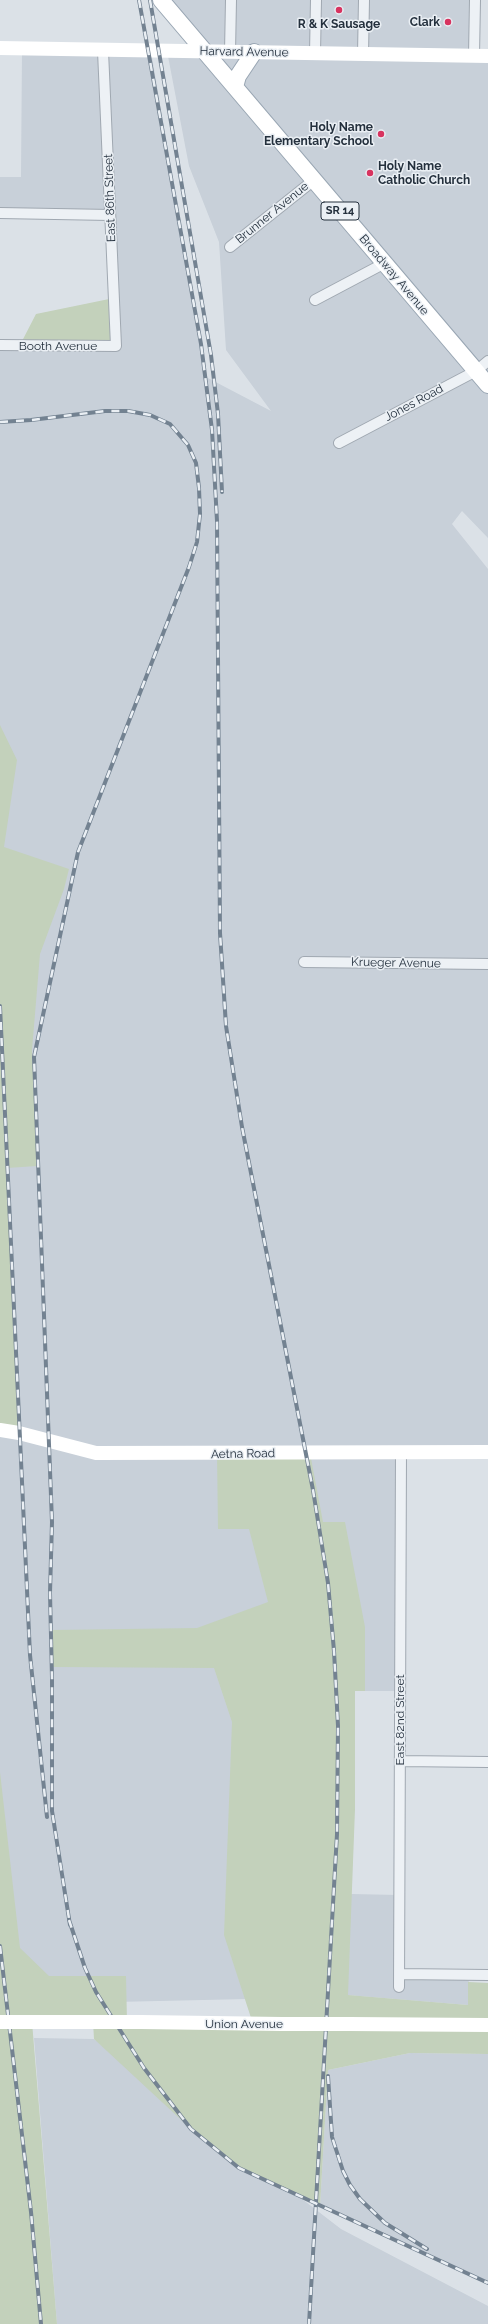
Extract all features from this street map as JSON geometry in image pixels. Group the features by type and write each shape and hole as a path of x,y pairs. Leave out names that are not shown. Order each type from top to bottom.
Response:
{"main road":[{"name":"Broadway Avenue","path":"161,0 314,180 383,264 482,366 488,385"},
{"name":"Harvard Avenue","path":"0,48 103,51 488,56"},
{"path":"235,87 238,76 254,52"},
{"name":"Aetna Road","path":"0,1430 19,1433 96,1453 488,1452"},
{"name":"Union Avenue","path":"0,2022 488,2025"}],"street":[{"path":"230,52 231,0"},
{"path":"315,53 316,0"},
{"path":"363,54 364,0"},
{"path":"474,0 474,56"},
{"name":"East 86th Street","path":"103,51 116,346"},
{"name":"Brunner Avenue","path":"230,247 314,180"},
{"path":"0,214 110,215"},
{"path":"315,300 383,264"},
{"name":"Booth Avenue","path":"0,345 116,346"},
{"name":"Jones Road","path":"339,443 482,366"},
{"name":"Krueger Avenue","path":"304,962 488,964"},
{"name":"East 82nd Street","path":"399,1987 401,1452"},
{"path":"400,1761 488,1762"},
{"path":"399,1974 488,1975"}],"shaded area":[{"path":"161,0 475,0 474,56 488,56 488,538 462,511 452,524 488,569 488,1452 402,1452 400,1691 355,1691 355,1809 293,1998 25,2004 0,1965 0,345 116,346 110,215 0,213 0,177 21,177 22,49 151,51 206,377 271,411 226,350 219,242 189,166 167,51 204,51"},
{"path":"351,1894 399,1895 399,1974 469,1975 468,2005 347,1995"},
{"path":"34,2038 94,2039 341,2229 488,2306 488,2324 57,2324"},
{"path":"410,2053 488,2054 488,2283 320,2206 328,2070"}],"green space":[{"path":"114,298 116,346 20,345 36,314"},
{"path":"0,725 17,760 4,847 69,869 64,889 40,954 32,1050 37,1166 7,1168 19,1433 0,1430"},
{"path":"310,1453 323,1522 345,1522 365,1627 365,1691 355,1691 355,1809 348,1995 468,2005 468,1982 488,1983 488,2054 410,2053 328,2070 320,2206 239,2168 191,2129 94,2039 93,2022 32,2022 57,2324 0,2324 0,1772 20,1948 49,1976 126,1976 127,2022 253,2024 224,1935 232,1722 214,1668 52,1667 51,1630 197,1628 268,1602 249,1529 218,1529 217,1454"}],"railway":[{"path":"139,0 201,344 212,430 217,521 220,933 226,1026 242,1127 313,1490 328,1583 334,1651 338,1726 337,1834 309,2324"},
{"path":"150,0 211,355 218,414 222,492"},
{"path":"0,422 31,420 105,411 128,411 150,415 170,424 188,445 196,463 199,488 200,514 197,542 189,567 78,852 34,1057 52,1522 50,1593 52,1678 52,1811 70,1925"},
{"path":"0,1006 30,1655 47,1817"},
{"path":"69,1920 85,1968 96,1992 144,2068 191,2129 239,2168 488,2283"},
{"path":"0,1946 31,2212 41,2324"},
{"path":"328,2076 332,2137 343,2171 350,2185 360,2199 385,2223 427,2249"}],"place":[{"name":"R & K Sausage","path":"339,10"},
{"name":"Clark","path":"448,22"},
{"name":"Holy Name Elementary School","path":"381,134"},
{"name":"Holy Name Catholic Church","path":"370,173"}]}
